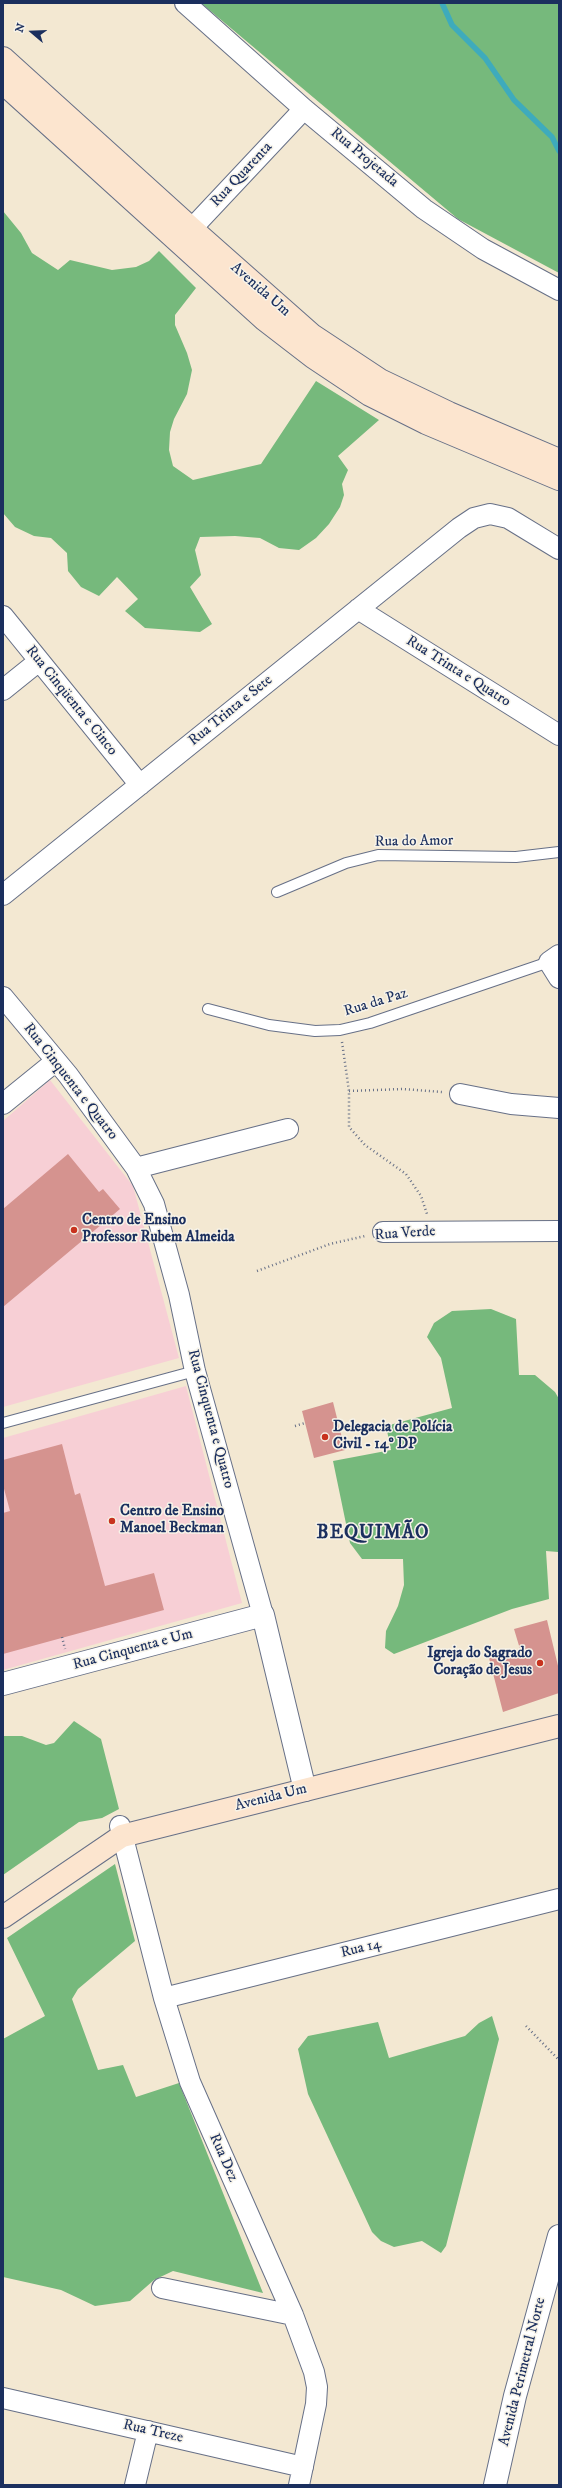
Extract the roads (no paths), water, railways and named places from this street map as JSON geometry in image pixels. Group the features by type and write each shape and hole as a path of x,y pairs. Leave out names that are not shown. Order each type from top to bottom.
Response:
{"main road":[{"name":"Avenida Um","path":"3,58 186,236 265,320 313,357 370,395 426,423 559,479"},
{"name":"Avenida Um","path":"3,83 186,236 312,334 380,380 449,413 559,460"},
{"name":"Avenida Um","path":"303,1783 559,1710"},
{"name":"Avenida Um","path":"3,1899 143,1818 559,1726"},
{"name":"Avenida Um","path":"3,1917 121,1831"}],"street":[{"name":"Rua Projetada","path":"185,3 304,109 424,209 483,249 559,290"},
{"name":"Rua Quarenta","path":"186,236 304,109"},
{"name":"Rua Trinta e Sete","path":"3,895 459,528 474,518 490,514 508,518 559,549"},
{"name":"Rua Trinta e Quatro","path":"358,609 559,735"},
{"name":"Rua Cinqüenta e Cinco","path":"3,616 140,785"},
{"path":"3,690 39,662"},
{"name":"Rua Cinquenta e Quatro","path":"3,997 56,1061 136,1168 154,1204 179,1295 195,1371 263,1615 303,1783"},
{"path":"3,1104 56,1061"},
{"path":"460,1094 511,1104 559,1108"},
{"path":"136,1168 288,1129"},
{"name":"Rua Verde","path":"383,1232 559,1231"},
{"name":"Rua Cinquenta e Um","path":"3,1684 263,1615"},
{"name":"Rua Dez","path":"121,1831 164,1998 190,2082 293,2315 314,2372 317,2388 316,2404 301,2476"},
{"name":"Rua 14","path":"164,1998 559,1899"},
{"name":"Avenida Perimetral Norte","path":"495,2485 515,2396 559,2236"},
{"path":"162,2288 293,2315"},
{"name":"Rua Treze","path":"3,2398 148,2431 301,2476"},
{"path":"135,2485 148,2431"}],"lane":[{"name":"Rua do Amor","path":"277,892 346,863 378,855 516,858 559,852"},
{"name":"Rua da Paz","path":"208,1009 269,1025 315,1031 340,1030 370,1023 556,965"},
{"path":"3,1423 195,1371"}],"waterway":[{"path":"442,3 452,25 485,58 514,100 552,137 559,151"}],"place":[{"name":"Centro de Ensino Professor Rubem Almeida","path":"74,1230"},
{"name":"Delegacia de Polícia Civil - 14º DP","path":"325,1437"},
{"name":"Centro de Ensino Manoel Beckman","path":"112,1521"},
{"name":"Igreja do Sagrado Coração de Jesus","path":"540,1663"}],"district":[{"name":"BEQUIMÃO","path":"373,1534"}]}
